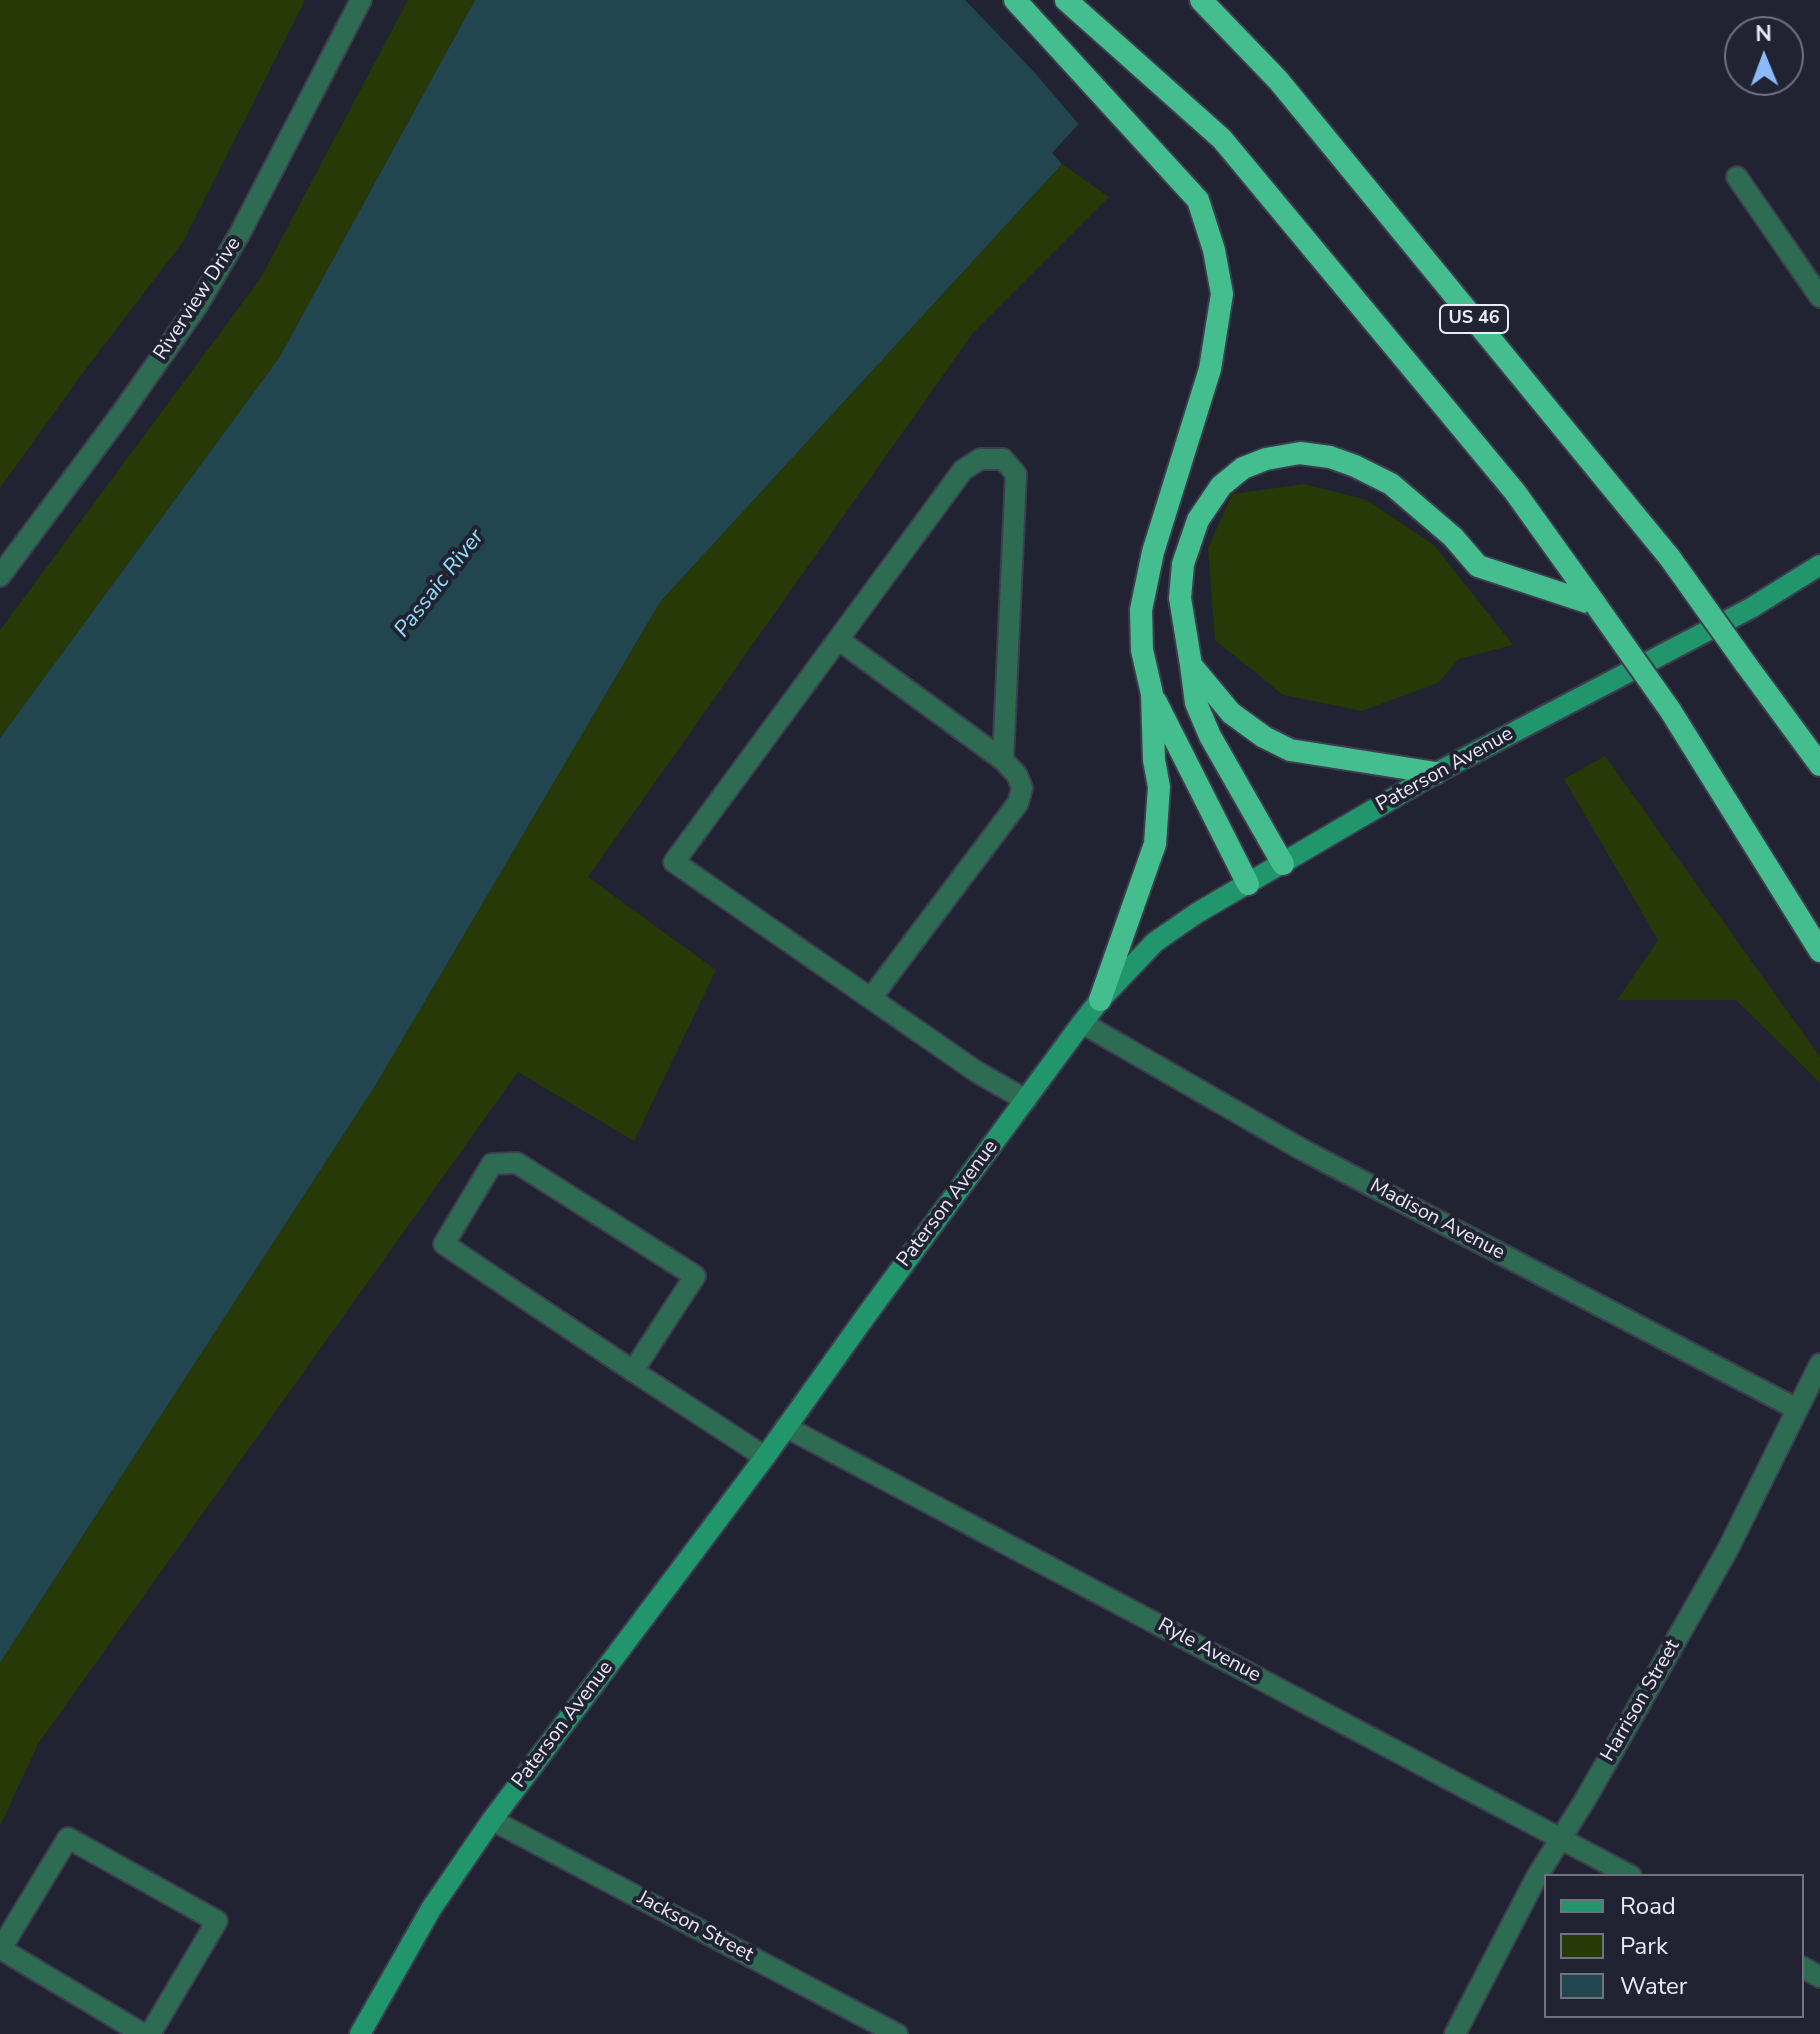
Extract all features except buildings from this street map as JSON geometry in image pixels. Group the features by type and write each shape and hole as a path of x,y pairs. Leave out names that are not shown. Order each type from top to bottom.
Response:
{"highway":[{"path":"1015,0 1198,200 1214,250 1222,294 1210,369 1153,552 1141,610 1142,650 1152,694 1154,760 1159,787 1155,844 1100,1000"},
{"path":"1066,0 1222,139 1515,492 1670,710 1820,951"},
{"name":"US 46","path":"1201,0 1278,80 1670,558 1816,758"},
{"path":"1283,864 1210,736 1196,703 1180,598 1183,564 1198,520 1221,486 1243,468 1266,459 1300,453 1330,457 1391,484 1453,537 1478,566 1596,605"},
{"path":"1191,665 1231,713 1264,737 1290,750 1436,773"},
{"path":"1152,694 1248,884"}],"main road":[{"name":"Paterson Avenue","path":"360,2034 431,1909 492,1820 765,1457 1082,1023 1155,942 1197,913 1436,773 1751,608 1820,565"}],"street":[{"name":"Riverview Drive","path":"0,576 197,306 239,235 361,0"},
{"path":"1737,177 1820,297"},
{"path":"1003,760 1016,474 1003,459 980,459 963,470 674,862 977,1072 1026,1100"},
{"path":"839,640 1003,760 1017,775 1022,788 1018,803 871,998"},
{"name":"Madison Avenue","path":"1082,1023 1301,1149 1797,1409"},
{"path":"633,1371 695,1276 517,1163 492,1164 444,1244 633,1371 765,1457"},
{"name":"Harrison Street","path":"1455,2034 1536,1878 1585,1800 1728,1549 1820,1364"},
{"name":"Ryle Avenue","path":"786,1427 1627,1874"},
{"name":"Jackson Street","path":"492,1820 897,2034"},
{"path":"143,2034 0,1950 68,1838 217,1921 150,2034"}],"green space":[{"path":"0,0 305,0 183,242 0,488"},
{"path":"408,0 475,0 279,358 0,738 0,630 260,279"},
{"path":"1062,164 1109,197 973,333 588,877 716,970 634,1141 518,1072 38,1744 0,1826 0,1663 375,1086 660,602"},
{"path":"1304,484 1367,500 1434,545 1513,645 1459,659 1438,683 1362,711 1283,695 1215,640 1208,548 1232,494"},
{"path":"1605,756 1820,1057 1820,1083 1736,1000 1617,1000 1658,940 1564,779"}],"water":[{"name":"Passaic River","path":"475,0 1192,0 1052,153 1062,164 660,602 375,1086 0,1663 0,738 279,358"}],"pier":[{"path":"965,0 1196,0 1081,127 1035,73"}]}
